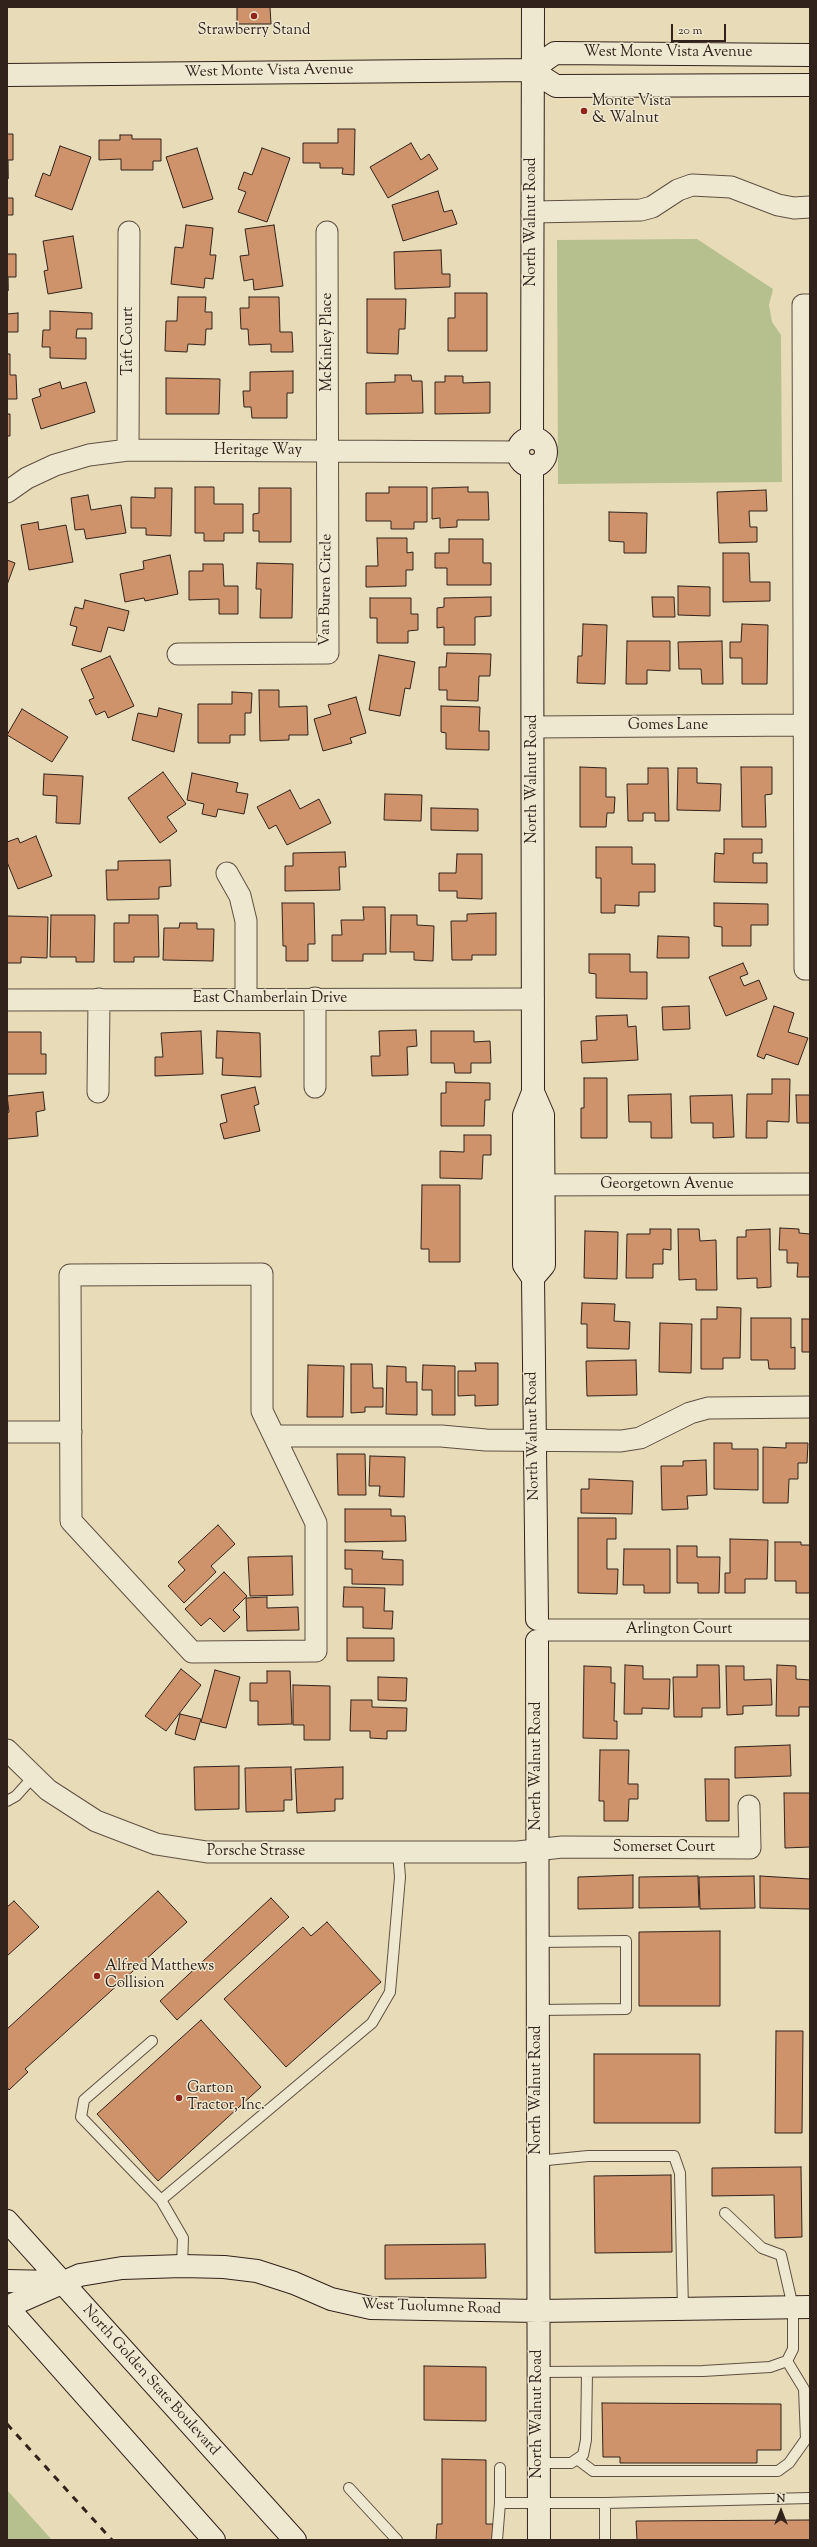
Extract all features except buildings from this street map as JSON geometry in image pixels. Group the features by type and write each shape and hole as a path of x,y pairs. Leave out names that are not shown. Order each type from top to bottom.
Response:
{"street":[{"name":"North Walnut Road","path":"533,7 531,70 532,212 527,452 533,727 533,1092 543,1115 534,1185 544,1265 533,1278 534,1441 541,1630 536,1850 538,2540"},
{"name":"West Monte Vista Avenue","path":"7,75 531,70 556,53 810,54"},
{"path":"531,70 556,86 810,85"},
{"path":"532,212 641,210 652,207 678,190 692,185 731,187 778,205 794,208 810,207"},
{"name":"Taft Court","path":"128,450 129,232"},
{"name":"McKinley Place","path":"328,232 328,452"},
{"path":"807,305 803,725 807,969"},
{"name":"Heritage Way","path":"7,492 27,478 55,465 89,455 128,450 527,452"},
{"name":"Van Buren Circle","path":"178,654 328,653 328,452"},
{"name":"Gomes Lane","path":"533,727 803,725"},
{"path":"227,873 240,896 245,917 246,998"},
{"name":"East Chamberlain Drive","path":"7,1000 246,998 533,999"},
{"path":"315,998 315,1087"},
{"path":"98,1092 99,999"},
{"name":"Georgetown Avenue","path":"534,1185 810,1184"},
{"path":"262,1274 262,1412 274,1436 316,1523 316,1651 192,1652 71,1521 70,1275 262,1274"},
{"path":"274,1436 441,1436 534,1441 632,1440 647,1435 690,1413 708,1408 810,1407"},
{"path":"7,1432 71,1432"},
{"name":"Arlington Court","path":"541,1630 810,1630"},
{"name":"Porsche Strasse","path":"7,1750 33,1777 63,1801 96,1821 139,1838 171,1847 228,1852 536,1850"},
{"name":"Somerset Court","path":"536,1850 562,1847 750,1848 749,1806"},
{"name":"North Golden State Boulevard","path":"7,2222 295,2540"},
{"name":"West Tuolumne Road","path":"7,2307 60,2282 80,2275 109,2270 182,2266 224,2267 256,2271 283,2279 337,2301 371,2308 538,2311 683,2310 801,2307"},
{"name":"West Tuolumne Road","path":"7,2282 60,2282"},
{"path":"7,2307 214,2540"}],"lane":[{"path":"8,1801 33,1777"},
{"path":"161,2200 372,2023 390,1992 400,1877 398,1852"},
{"path":"536,1942 626,1941 626,2009 537,2010"},
{"path":"152,2041 84,2100 81,2117 161,2200 183,2238 182,2266"},
{"path":"537,2161 588,2156 674,2156 680,2173 683,2310"},
{"path":"538,2372 704,2371 770,2367 787,2361 793,2349 801,2307 781,2255 762,2248 724,2213"},
{"path":"577,2459 593,2471 778,2471 789,2463 806,2439 804,2389 787,2361"},
{"path":"538,2463 571,2463 583,2455 586,2440 587,2372"},
{"path":"497,2540 500,2503 500,2468"},
{"path":"348,2488 396,2540"},
{"path":"500,2503 605,2503 810,2498"},
{"path":"605,2503 605,2540"}],"green space":[{"path":"697,239 773,289 769,305 772,322 781,335 782,482 558,484 557,240"},
{"path":"7,2490 52,2540 7,2540"}],"railway":[{"path":"7,2424 112,2540"}],"place":[{"name":"Strawberry Stand","path":"254,16"},
{"name":"Monte Vista & Walnut","path":"584,111"},
{"name":"Alfred Matthews Collision","path":"97,1976"},
{"name":"Garton Tractor, Inc.","path":"179,2098"}]}
